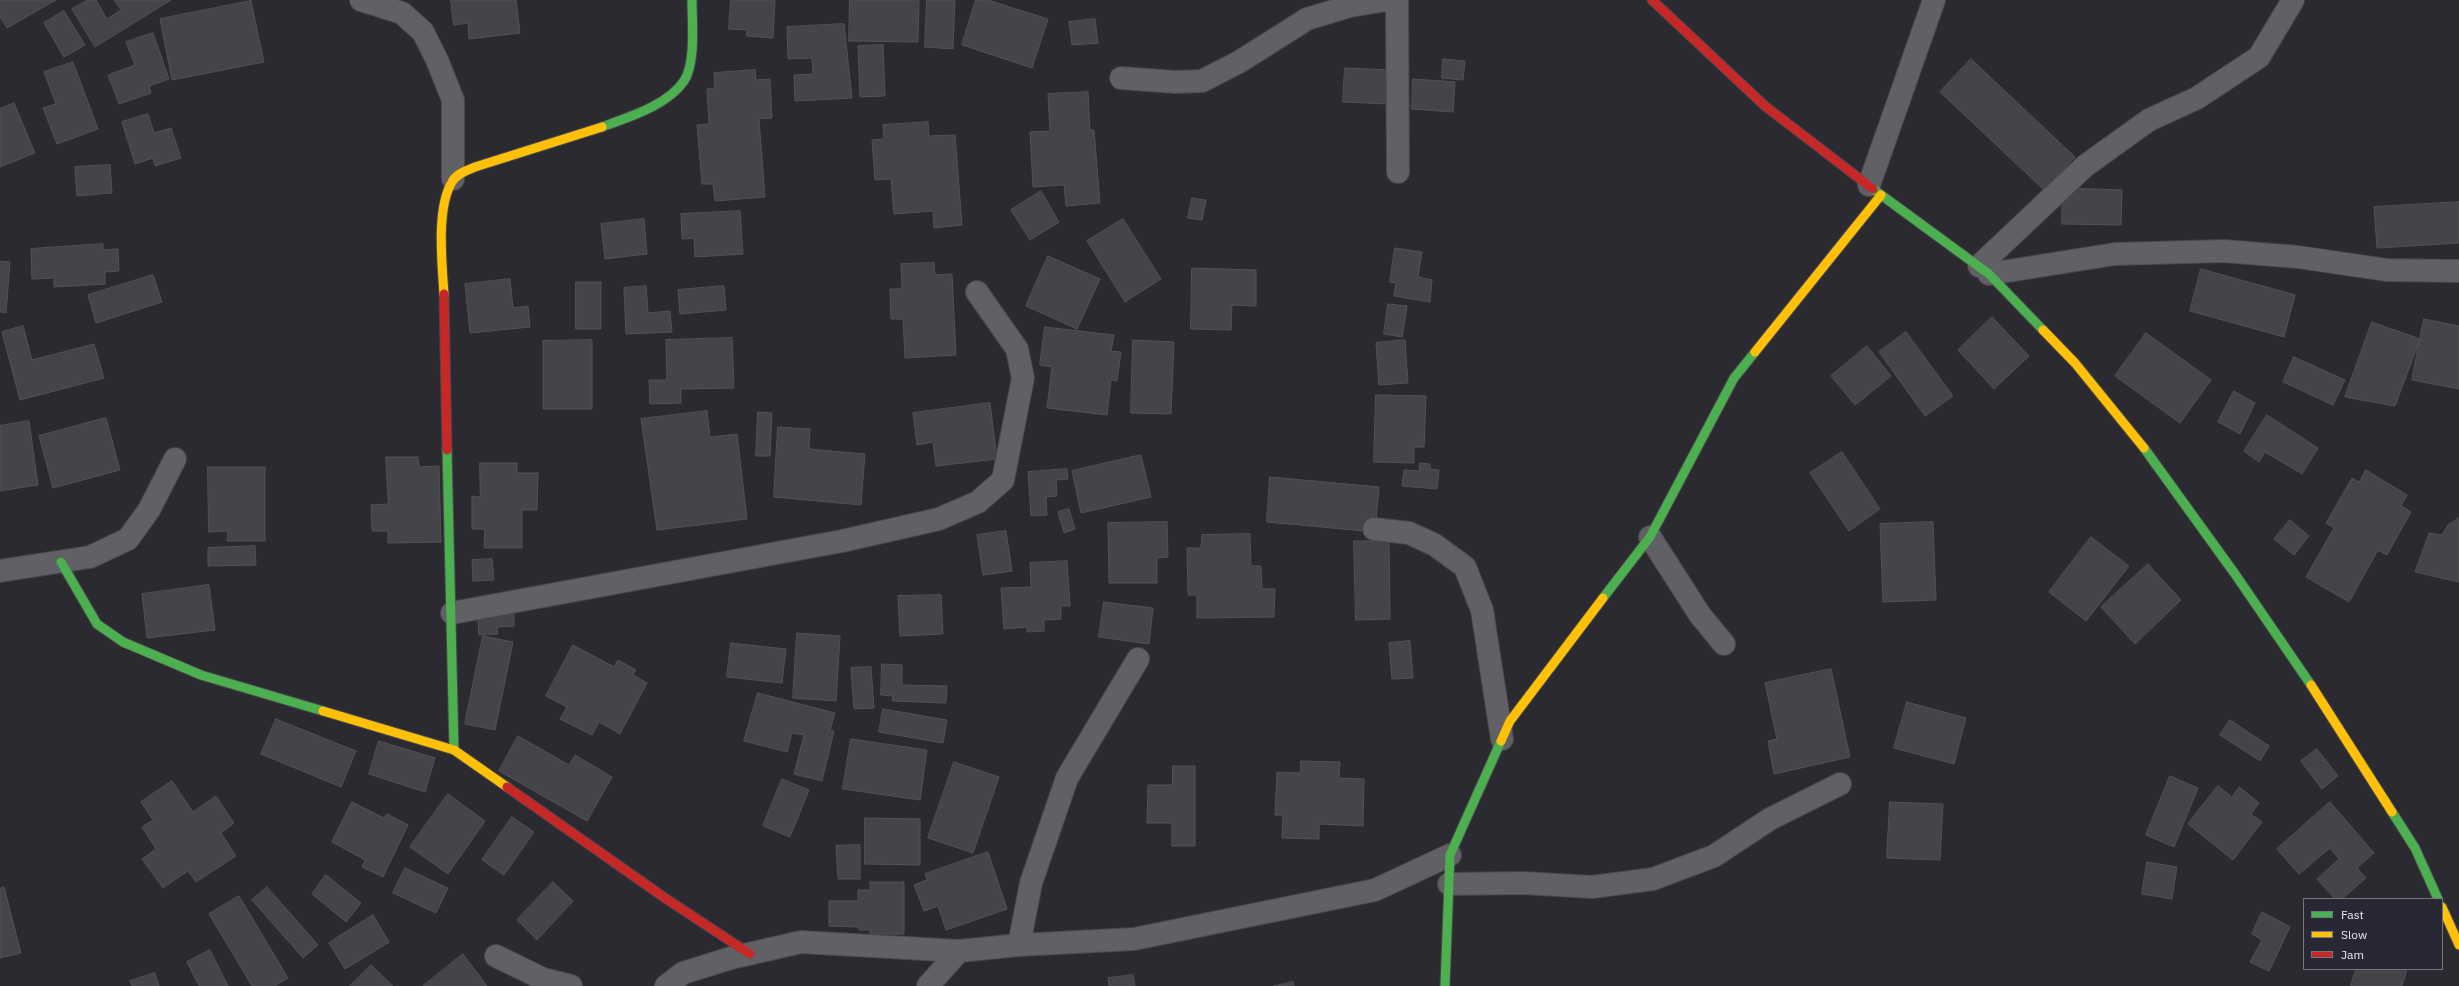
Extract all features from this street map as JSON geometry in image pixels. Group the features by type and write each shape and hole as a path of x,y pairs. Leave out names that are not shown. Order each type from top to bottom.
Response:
{"street":[{"path":"361,0 402,13 423,32 434,53 453,100 453,179 445,195 444,252 447,502 452,613 454,750"},
{"path":"453,179 472,168 555,143 632,115 668,97 683,83 689,64 692,0"},
{"path":"1121,78 1175,82 1202,81 1239,62 1307,19 1350,6 1386,0"},
{"path":"1398,0 1398,172"},
{"path":"1652,0 1765,106 1875,190 1984,270 2075,363 2151,457 2235,574 2343,732 2415,848 2438,898"},
{"path":"1445,986 1450,855 1510,721 1650,537 1734,378 1875,190 1934,0"},
{"path":"1984,270 2086,166 2148,120 2197,98 2258,57 2293,0"},
{"path":"1984,270 2115,254 2224,251 2298,257 2387,270 2459,271"},
{"path":"452,613 842,541 939,519 978,502 1003,480 1024,378 1017,350 977,292"},
{"path":"0,571 90,557 128,539 149,510 175,459"},
{"path":"1374,529 1409,534 1435,545 1465,567 1482,610 1502,739"},
{"path":"1650,537 1700,615 1724,644"},
{"path":"61,562 97,624 123,642 201,675 454,750 665,898 750,954"},
{"path":"1019,945 1031,883 1067,778 1138,659"},
{"path":"1448,884 1523,883 1592,887 1653,879 1714,856 1770,819 1840,784"},
{"path":"666,986 683,973 750,954 801,942 959,951 1019,945 1134,939 1375,890 1450,855"},
{"path":"2443,909 2459,944"},
{"path":"928,986 959,951"},
{"path":"496,956 544,979 571,986"}],"building":[{"path":"0,0 56,0 7,28 0,17"},
{"path":"88,0 96,0 107,19 121,10 114,0 171,0 95,47 72,9"},
{"path":"451,0 516,0 520,33 469,39 468,23 454,25"},
{"path":"731,0 775,0 773,38 746,36 747,30 729,29"},
{"path":"850,0 919,0 918,42 849,41"},
{"path":"927,0 955,0 953,49 925,47"},
{"path":"976,0 988,0 1048,19 1032,68 962,45"},
{"path":"251,1 264,62 172,80 160,19"},
{"path":"64,11 85,45 64,57 44,23"},
{"path":"1095,19 1098,43 1072,45 1069,22"},
{"path":"844,24 852,98 795,101 794,75 813,74 812,58 788,59 787,27"},
{"path":"153,33 169,79 149,86 151,93 119,104 108,75 135,65 126,42"},
{"path":"883,45 885,96 860,97 858,46"},
{"path":"1443,59 1465,61 1463,80 1442,78"},
{"path":"1971,59 2075,157 2044,190 1940,92"},
{"path":"73,62 98,129 57,144 43,108 56,104 44,72"},
{"path":"1345,68 1389,70 1388,104 1343,102"},
{"path":"755,70 756,80 770,79 772,118 759,119 765,197 715,201 713,184 702,184 697,125 709,124 707,89 715,88 714,73"},
{"path":"1413,79 1455,82 1453,112 1412,109"},
{"path":"1088,92 1090,130 1094,130 1100,203 1066,206 1064,185 1033,187 1030,132 1050,131 1048,94"},
{"path":"14,103 35,153 0,167 0,109"},
{"path":"148,114 154,133 171,128 181,158 155,166 153,158 135,164 122,122"},
{"path":"928,122 929,136 955,135 962,225 934,228 933,211 894,214 891,179 875,180 872,140 884,139 883,125"},
{"path":"110,165 112,193 77,196 75,167"},
{"path":"2063,188 2122,190 2121,225 2062,224"},
{"path":"1041,191 1059,222 1030,240 1011,210"},
{"path":"1192,198 1206,200 1202,220 1188,218"},
{"path":"2459,202 2459,243 2377,248 2374,207"},
{"path":"740,211 743,254 695,257 694,238 682,239 681,214"},
{"path":"644,219 647,254 605,259 601,224"},
{"path":"1123,219 1161,279 1125,302 1087,241"},
{"path":"103,244 103,250 118,249 119,271 105,272 105,284 54,287 54,278 32,279 31,249"},
{"path":"1395,248 1422,252 1418,277 1432,280 1430,302 1394,296 1396,283 1390,282"},
{"path":"1048,256 1100,279 1077,329 1026,306"},
{"path":"0,261 10,262 6,313 0,312"},
{"path":"934,263 935,275 952,274 956,355 905,358 903,319 891,319 890,289 902,289 901,264"},
{"path":"1192,268 1256,270 1256,306 1232,305 1231,330 1191,329"},
{"path":"2201,269 2295,295 2284,337 2190,311"},
{"path":"153,275 162,302 96,323 88,295"},
{"path":"510,279 513,308 528,306 530,327 470,333 465,284"},
{"path":"576,282 601,282 601,329 576,329"},
{"path":"646,286 648,313 670,311 672,332 626,334 624,288"},
{"path":"724,286 726,310 680,314 678,290"},
{"path":"1388,304 1407,306 1402,337 1384,334"},
{"path":"1992,317 2029,356 1994,389 1958,350"},
{"path":"2424,319 2459,326 2459,389 2412,380"},
{"path":"2372,322 2420,339 2395,406 2345,397"},
{"path":"23,326 32,360 94,344 104,378 20,400 2,332"},
{"path":"1045,327 1114,335 1111,351 1121,352 1117,381 1111,380 1107,415 1047,408 1052,367 1040,365"},
{"path":"1906,332 1953,396 1925,416 1879,352"},
{"path":"2146,333 2211,380 2180,423 2115,376"},
{"path":"732,338 734,388 681,389 681,403 650,404 649,380 667,380 666,340"},
{"path":"592,340 592,409 543,409 543,341"},
{"path":"1133,340 1174,342 1171,414 1131,413"},
{"path":"1405,340 1408,383 1379,385 1376,343"},
{"path":"1867,346 1891,376 1855,405 1831,376"},
{"path":"2294,357 2345,380 2333,405 2283,382"},
{"path":"2234,391 2255,403 2240,434 2218,422"},
{"path":"1376,395 1426,396 1424,447 1414,447 1414,463 1374,462"},
{"path":"990,403 997,459 936,466 933,442 917,445 913,413"},
{"path":"707,411 710,437 737,434 747,519 657,530 641,419"},
{"path":"758,412 772,413 770,456 756,456"},
{"path":"2267,415 2318,448 2302,474 2265,452 2259,462 2244,451"},
{"path":"106,418 120,470 53,488 39,436"},
{"path":"29,421 38,485 0,491 0,426"},
{"path":"778,427 810,429 809,449 865,454 861,505 774,497"},
{"path":"1842,452 1880,509 1849,531 1810,473"},
{"path":"1141,455 1151,497 1081,513 1072,471"},
{"path":"386,457 418,457 419,467 439,466 441,542 388,543 388,531 372,531 371,505 388,504"},
{"path":"480,463 517,463 517,473 538,473 537,510 522,510 522,548 484,548 485,529 472,529 472,496 480,497"},
{"path":"1420,463 1430,464 1430,469 1439,470 1437,489 1402,486 1404,470 1419,471"},
{"path":"208,467 265,467 265,541 227,541 228,531 209,532"},
{"path":"1067,469 1068,479 1056,480 1057,496 1046,497 1047,515 1031,516 1028,472"},
{"path":"2366,470 2407,495 2401,506 2411,512 2387,555 2378,550 2349,602 2306,577 2334,528 2326,523 2352,478 2359,482"},
{"path":"1270,477 1379,487 1375,532 1267,522"},
{"path":"1069,509 1075,529 1064,533 1058,512"},
{"path":"2459,518 2459,582 2415,572 2429,533 2442,535 2448,525"},
{"path":"2290,520 2309,536 2294,555 2274,539"},
{"path":"1167,522 1168,557 1157,558 1157,583 1109,583 1108,523"},
{"path":"1933,522 1936,600 1883,602 1880,524"},
{"path":"1006,531 1012,571 983,575 977,535"},
{"path":"1250,534 1251,566 1261,566 1262,589 1275,589 1274,617 1197,618 1197,595 1188,595 1187,548 1201,548 1202,535"},
{"path":"2091,537 2129,566 2086,621 2049,592"},
{"path":"1354,541 1389,541 1390,619 1356,620"},
{"path":"255,546 256,565 208,566 208,548"},
{"path":"492,559 494,580 473,581 472,560"},
{"path":"1067,561 1070,606 1061,606 1061,619 1044,620 1044,631 1027,632 1027,627 1004,629 1001,588 1031,587 1030,563"},
{"path":"2148,564 2181,600 2135,644 2101,607"},
{"path":"209,585 215,630 147,638 142,594"},
{"path":"941,595 943,634 900,636 898,596"},
{"path":"1104,602 1153,608 1149,644 1099,637"},
{"path":"514,607 514,626 497,627 498,634 479,635 477,609"},
{"path":"797,633 840,636 836,701 793,698"},
{"path":"483,636 513,642 495,730 465,724"},
{"path":"1410,641 1413,678 1392,679 1389,643"},
{"path":"731,643 786,649 782,683 727,677"},
{"path":"573,645 614,667 618,660 636,670 633,675 647,683 620,734 599,722 592,735 560,719 567,707 546,696"},
{"path":"882,664 902,665 902,685 947,686 946,703 892,701 893,696 881,695"},
{"path":"871,667 874,708 854,709 851,668"},
{"path":"1831,669 1850,757 1774,774 1768,741 1777,739 1765,683"},
{"path":"758,693 835,713 830,730 834,731 822,781 794,774 804,735 792,733 787,752 744,741"},
{"path":"1907,702 1966,718 1954,764 1894,748"},
{"path":"883,709 947,720 943,743 879,732"},
{"path":"276,719 356,751 341,787 261,754"},
{"path":"2230,720 2269,746 2260,761 2220,735"},
{"path":"518,736 569,765 575,755 612,777 587,821 499,771"},
{"path":"851,739 927,750 920,800 843,789"},
{"path":"379,741 435,758 425,792 369,774"},
{"path":"2317,749 2338,776 2322,789 2301,761"},
{"path":"1301,761 1340,762 1339,778 1364,779 1363,826 1319,824 1319,839 1282,838 1283,815 1275,815 1277,772 1300,773"},
{"path":"954,762 999,777 973,853 928,838"},
{"path":"1173,766 1195,766 1195,846 1172,846 1172,823 1147,823 1148,785 1172,785"},
{"path":"2170,776 2198,788 2174,847 2146,835"},
{"path":"782,779 809,790 790,837 763,826"},
{"path":"172,781 193,812 216,796 234,823 221,833 236,856 196,882 188,871 163,888 142,859 156,849 142,827 153,820 141,802"},
{"path":"2218,786 2232,797 2239,787 2259,803 2251,814 2262,822 2233,860 2188,824"},
{"path":"448,794 485,821 448,874 410,847"},
{"path":"352,802 384,818 387,814 408,825 383,877 362,867 365,860 332,842"},
{"path":"1890,802 1943,804 1940,860 1887,858"},
{"path":"2330,802 2374,853 2357,868 2366,878 2343,898 2334,898 2317,879 2339,859 2330,848 2299,874 2277,849"},
{"path":"512,817 534,832 504,875 482,860"},
{"path":"865,818 920,819 920,865 865,864"},
{"path":"860,845 860,879 838,879 836,846"},
{"path":"988,852 1007,909 946,930 938,906 924,911 914,885 927,880 925,874"},
{"path":"2147,862 2177,867 2172,899 2142,894"},
{"path":"405,868 448,888 436,913 393,893"},
{"path":"326,875 361,903 346,922 312,894"},
{"path":"553,882 573,901 537,940 517,920"},
{"path":"870,882 904,882 904,934 870,934 870,930 859,930 859,927 829,926 829,901 858,901 858,890 870,890"},
{"path":"4,887 21,953 0,958 0,889"},
{"path":"267,887 318,945 303,958 252,900"},
{"path":"239,896 288,978 275,986 252,986 209,914"},
{"path":"2262,912 2290,927 2269,971 2250,962 2262,940 2252,934"},
{"path":"373,915 389,942 345,969 329,943"},
{"path":"210,950 228,986 199,986 187,962"},
{"path":"463,954 487,986 423,986"},
{"path":"371,965 393,986 350,986"},
{"path":"2356,970 2407,970 2402,986 2351,986"},
{"path":"155,973 159,986 132,986 130,981"},
{"path":"1133,975 1135,986 1109,986 1108,978"},
{"path":"1293,982 1294,986 1274,986"}],"traffic: fast":[{"path":"602,127 635,115 657,104 677,90 684,81 688,73 692,53 692,0"},
{"path":"1873,189 1989,274 2043,330"},
{"path":"1603,598 1650,537 1734,378 1755,352"},
{"path":"2144,448 2235,574 2311,685"},
{"path":"447,450 454,750"},
{"path":"61,562 97,624 123,642 201,675 323,711"},
{"path":"1445,986 1450,855 1501,741"},
{"path":"2392,812 2415,848 2438,898"}],"traffic: slow":[{"path":"444,294 441,252 442,221 447,193 454,179 462,173 475,167 602,127"},
{"path":"1755,352 1881,195"},
{"path":"2043,330 2075,363 2144,448"},
{"path":"1501,741 1510,721 1603,598"},
{"path":"2311,685 2392,812"},
{"path":"323,711 454,750 507,787"},
{"path":"2443,909 2459,945"}],"traffic: jam":[{"path":"1652,0 1765,106 1873,189"},
{"path":"444,294 447,450"},
{"path":"507,787 665,898 750,954"}]}
